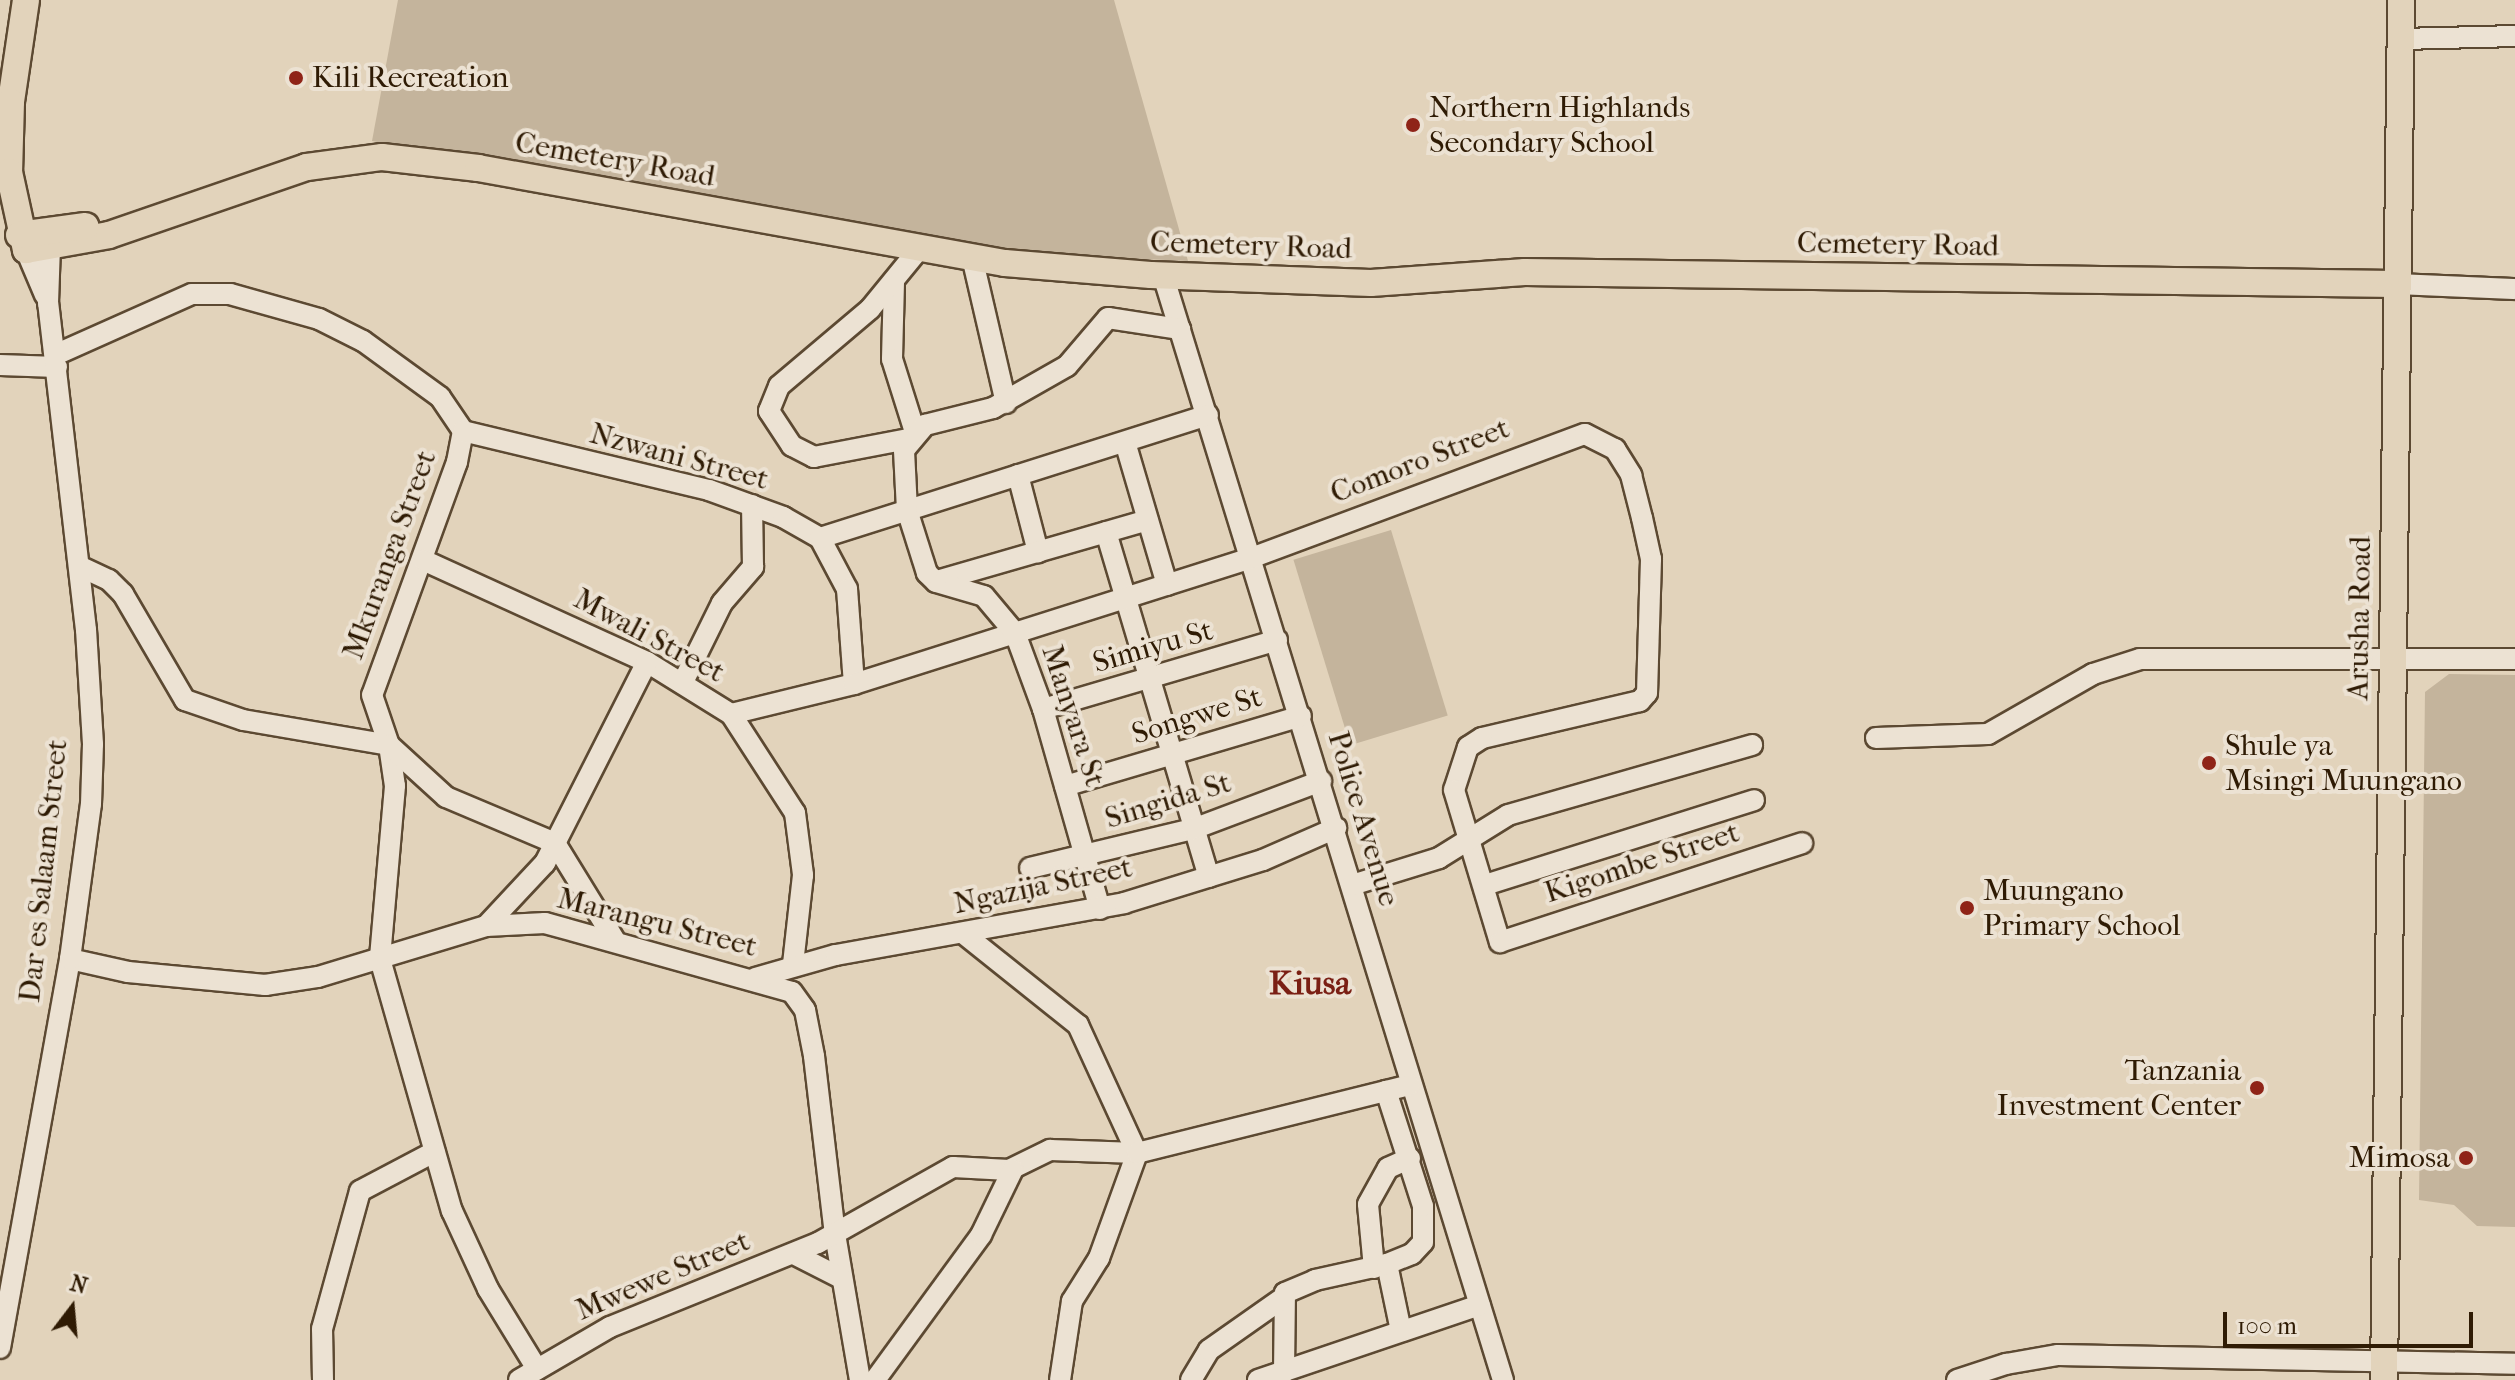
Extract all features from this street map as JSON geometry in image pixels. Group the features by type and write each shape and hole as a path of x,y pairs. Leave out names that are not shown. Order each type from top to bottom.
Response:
{"main road":[{"path":"26,0 11,102 9,189 37,215 35,240"},
{"name":"Arusha Road","path":"2384,1369 2395,284 2401,0"},
{"name":"Cemetery Road","path":"35,240 109,235 125,226 307,167 382,157 478,168 972,257 1163,275 1371,283 1525,272 2395,284"}],"street":[{"path":"2402,39 2515,36"},
{"name":"Dar es Salaam Street","path":"0,1348 70,959 93,744 79,566 56,361 35,240"},
{"path":"920,248 894,282 833,346 779,386 769,411 783,437 814,457 912,436 1006,403 1075,360 1108,318 1180,329"},
{"path":"972,257 1006,403"},
{"name":"Police Avenue","path":"1163,275 1336,828 1410,1085 1503,1380"},
{"path":"894,282 892,359 912,436 903,460 907,510 923,564 936,582 976,591 1015,633"},
{"path":"2395,284 2515,289"},
{"name":"Mkuranga Street","path":"0,365 56,361 192,294 230,294 319,319 363,341 440,397 463,431 423,560 372,695 389,745 395,786 380,959 434,1152 467,1248 528,1375"},
{"path":"854,684 847,589 820,538 1208,415"},
{"name":"Nzwani Street","path":"463,431 709,490 752,505 820,538"},
{"name":"Comoro Street","path":"731,714 854,684 1251,558 1565,438 1585,434 1615,449 1631,475 1651,559 1647,693 1640,701 1482,738 1468,747 1454,790 1472,837"},
{"path":"1125,442 1167,585"},
{"path":"1018,475 1038,552"},
{"path":"683,682 722,603 753,567 752,505"},
{"path":"936,582 1148,520"},
{"path":"1106,532 1147,681 1209,877"},
{"name":"Mwali Street","path":"423,560 647,662 731,714 782,785 795,813 803,875 793,964"},
{"path":"79,566 109,580 123,594 150,647 185,700 198,708 292,731 389,745 446,797 555,843 614,939"},
{"name":"Manyara St","path":"1015,633 1043,709 1100,909"},
{"name":"Simiyu St","path":"1043,709 1147,681 1277,640"},
{"path":"1876,738 1988,734 2093,674 2140,659 2515,659"},
{"path":"486,926 533,881 647,662"},
{"name":"Songwe St","path":"1065,786 1301,716"},
{"path":"1352,885 1439,858 1516,813 1752,745"},
{"name":"Singida St","path":"1030,868 1193,829 1321,781"},
{"path":"1472,837 1485,885 1754,800"},
{"name":"Ngazija Street","path":"755,978 793,964 1100,909 1209,877 1336,828"},
{"name":"Kigombe Street","path":"1485,885 1500,942 1802,843"},
{"name":"Marangu Street","path":"70,959 128,972 265,985 380,959 486,926 545,923 755,978 792,992 805,1010 841,1278 860,1380"},
{"path":"964,934 1078,1025 1137,1153 1095,1267 1072,1301 1059,1379"},
{"path":"875,1380 981,1235 1013,1169 1050,1150 1137,1153 1410,1085"},
{"path":"1191,1380 1209,1350 1302,1284 1380,1266 1417,1250 1426,1230 1410,1158 1386,1091"},
{"path":"323,1380 322,1329 360,1191 434,1152"},
{"path":"1401,1331 1380,1266 1368,1204 1388,1168 1410,1158"},
{"name":"Mwewe Street","path":"528,1375 637,1315 794,1254 835,1234 953,1167 1013,1169"},
{"path":"794,1254 841,1278"},
{"path":"1283,1298 1284,1372"},
{"path":"1258,1380 1480,1305"},
{"path":"1957,1380 2006,1364 2058,1355 2384,1369 2515,1364"}],"shaded area":[{"path":"398,0 1114,0 1188,261 1009,253 372,141"},
{"path":"1391,530 1448,716 1350,745 1293,560"},
{"path":"2449,674 2515,675 2515,1227 2477,1226 2454,1205 2419,1200 2425,692"}],"place":[{"name":"Kili Recreation","path":"296,78"},
{"name":"Northern Highlands Secondary School","path":"1413,125"},
{"name":"Shule ya Msingi Muungano","path":"2209,763"},
{"name":"Muungano Primary School","path":"1967,908"},
{"name":"Tanzania Investment Center","path":"2257,1088"},
{"name":"Mimosa","path":"2466,1158"}],"district":[{"name":"Kiusa","path":"1310,984"}]}
